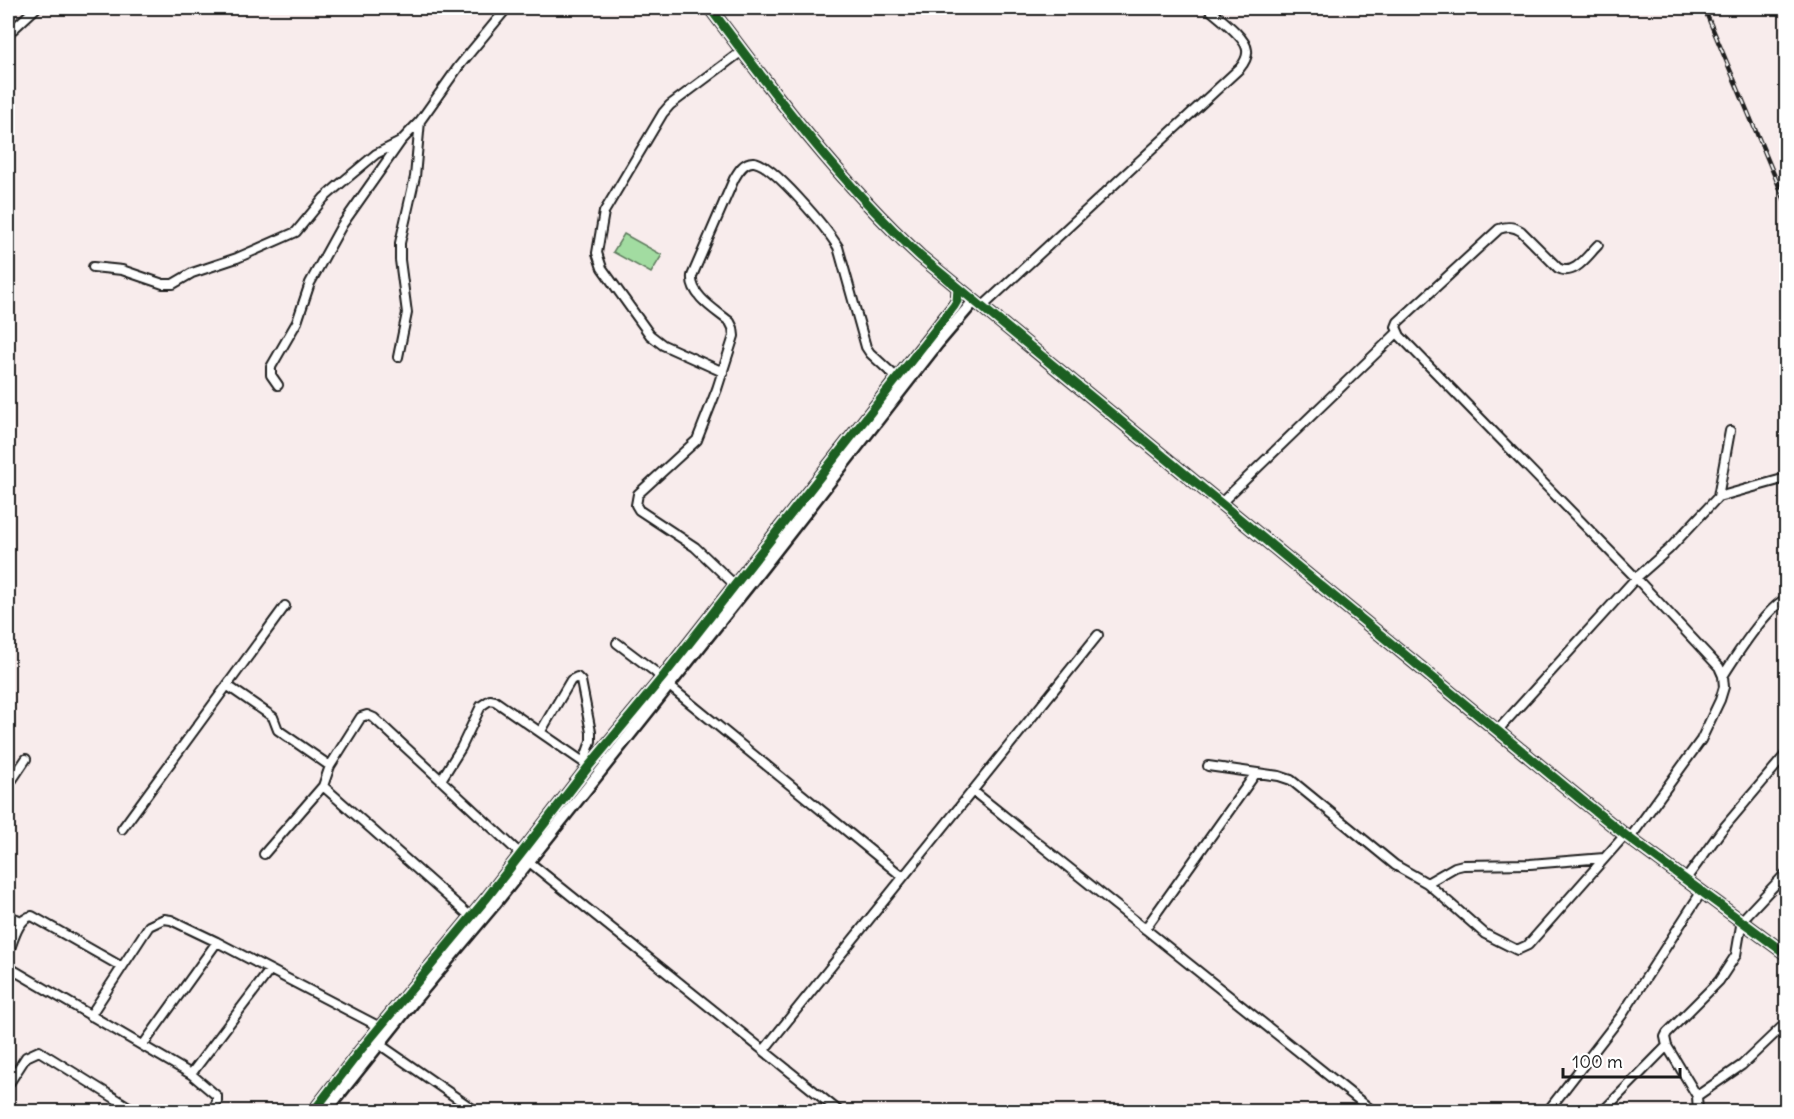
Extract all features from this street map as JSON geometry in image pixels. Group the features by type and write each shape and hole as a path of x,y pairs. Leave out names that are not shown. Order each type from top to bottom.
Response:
{"street":[{"path":"8,34 36,8"},
{"path":"278,386 271,375 271,367 297,322 310,283 342,225 401,141 420,121 459,66 507,8"},
{"path":"710,8 813,142 869,207 958,288 1628,837 1786,954"},
{"path":"326,1112 525,857 665,682 753,580 938,343 978,304 1240,68 1246,58 1247,49 1242,40 1208,8"},
{"path":"723,372 663,345 650,334 602,268 597,253 604,212 663,113 670,105 742,51"},
{"path":"398,357 407,313 400,243 415,177 420,121"},
{"path":"93,267 122,270 163,284 173,284 192,273 237,258 296,232 324,198 340,184 376,154 401,141"},
{"path":"735,585 695,547 639,510 636,505 638,494 697,440 723,372 734,336 734,328 698,294 692,283 692,276 734,179 747,162 762,165 792,191 830,234 838,247 866,347 897,378"},
{"path":"1209,766 1279,776 1290,780 1395,865 1427,883 1485,934 1516,950 1528,945 1604,858 1628,837 1701,740 1724,687 1719,667 1636,578 1397,333 1398,322 1499,229 1515,227 1563,271 1572,270 1598,245"},
{"path":"313,1112 471,917 525,857 587,764 665,682 735,585 954,306 957,301 958,288"},
{"path":"1221,503 1397,333"},
{"path":"1718,497 1730,431"},
{"path":"1497,731 1636,578 1670,549 1718,497 1786,478"},
{"path":"1723,676 1737,654 1777,604 1786,598"},
{"path":"122,829 285,606"},
{"path":"764,1050 1098,635"},
{"path":"617,643 903,878"},
{"path":"541,731 571,680 577,677 581,681 591,732 587,764"},
{"path":"228,686 273,717 278,730 330,766"},
{"path":"441,780 485,702 495,701 587,764"},
{"path":"264,854 323,786 330,766 361,717 368,715 525,857 840,1112"},
{"path":"1686,879 1721,831 1786,754"},
{"path":"8,786 26,759"},
{"path":"1145,929 1256,773"},
{"path":"323,786 471,917"},
{"path":"973,791 1374,1112"},
{"path":"1427,883 1463,865 1530,864 1604,858"},
{"path":"1698,1112 1697,1096 1667,1046 1665,1037 1728,969 1736,955 1742,920 1786,873"},
{"path":"1547,1112 1622,1015 1702,891"},
{"path":"8,916 22,921"},
{"path":"8,954 22,921 27,916 32,916 122,967"},
{"path":"90,1016 149,926 164,919 171,920 217,942 380,1027"},
{"path":"143,1045 217,942"},
{"path":"8,968 191,1074 217,1096 217,1102 211,1112"},
{"path":"191,1074 270,969"},
{"path":"1697,1096 1742,1065 1786,1023"},
{"path":"379,1044 477,1112"},
{"path":"1605,1109 1667,1046"},
{"path":"8,1085 26,1057 39,1052 137,1112"},
{"path":"8,1107 16,1112"}],"green space":[{"path":"624,234 662,255 651,273 613,252"}],"railway":[{"path":"1704,8 1786,203"}],"cycle path":[{"path":"710,8 809,137 863,198 920,256 1579,798 1625,835 1786,954"},
{"path":"313,1112 662,678 954,306 957,301 958,288"}]}
